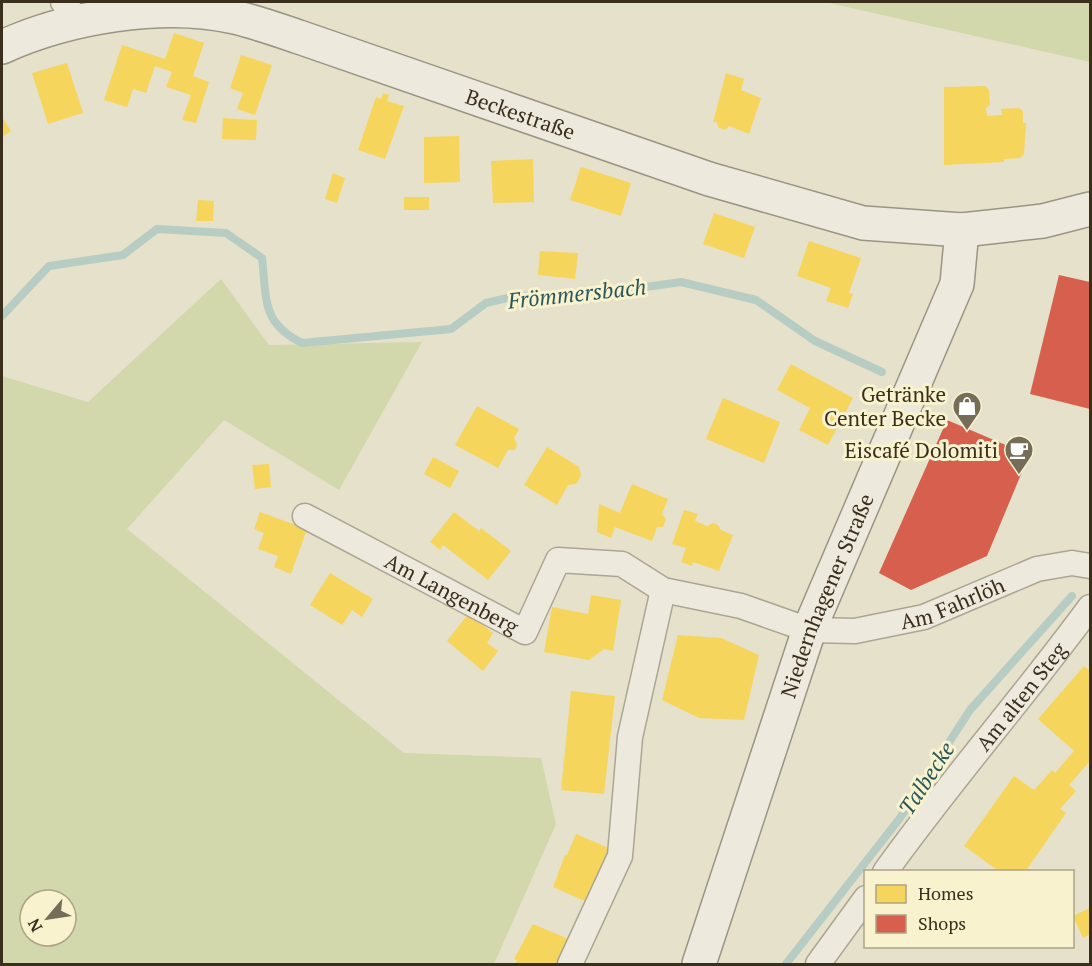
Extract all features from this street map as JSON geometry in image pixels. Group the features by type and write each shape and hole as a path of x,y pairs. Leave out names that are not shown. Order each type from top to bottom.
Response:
{"main road":[{"name":"Beckestraße","path":"2,47 70,11 170,11 233,17 299,37 709,179 863,223 962,230 1043,221 1090,208"},
{"name":"Niedernhagener Straße","path":"699,964 810,630 957,284 962,230"}],"street":[{"name":"Am Langenberg","path":"305,516 525,632 558,560 622,564 663,590 741,606 810,630"},
{"name":"Am Fahrlöh","path":"810,630 855,631 924,617 1037,569 1072,563 1090,566"},
{"path":"570,964 620,856 630,737 663,590"},
{"name":"Am alten Steg","path":"886,870 930,810 1042,672 1090,607"},
{"path":"818,964 864,901"}],"green space":[{"path":"825,2 1090,2 1090,62"},
{"path":"221,279 269,345 422,342 339,490 224,420 127,529 404,753 541,758 556,824 494,964 2,964 2,376 88,402"}],"building: Homes":[{"path":"174,33 204,43 193,76 209,82 196,123 182,120 191,95 166,87 172,72 155,66 146,93 133,89 127,107 104,100 122,45 165,59"},
{"path":"241,55 272,65 255,115 237,109 243,93 230,88"},
{"path":"67,63 83,113 48,124 32,73"},
{"path":"726,73 744,79 741,90 761,98 749,134 729,126 725,130 718,127 717,122 713,122"},
{"path":"985,86 989,90 990,105 986,108 987,116 1002,115 1001,109 1019,108 1023,111 1023,123 1026,123 1024,154 1020,158 1004,159 1004,162 944,165 944,87"},
{"path":"383,93 389,95 387,101 404,106 385,159 358,150 376,97 381,99"},
{"path":"2,117 11,131 2,137"},
{"path":"223,118 257,120 256,140 222,139"},
{"path":"459,136 460,182 424,183 424,137"},
{"path":"533,159 534,202 493,203 491,161"},
{"path":"581,167 631,183 621,216 570,200"},
{"path":"333,173 345,178 337,203 325,199"},
{"path":"404,197 429,197 429,210 404,210"},
{"path":"198,200 214,201 213,221 196,221"},
{"path":"714,213 755,227 744,258 703,244"},
{"path":"809,241 861,258 849,293 853,294 848,308 826,301 831,288 797,276"},
{"path":"540,251 578,253 575,279 538,275"},
{"path":"791,364 853,398 828,445 799,430 810,408 777,390"},
{"path":"723,398 780,422 764,463 706,439"},
{"path":"477,406 519,429 514,438 517,444 515,450 508,450 498,468 455,445"},
{"path":"547,447 579,467 581,476 576,484 568,485 557,505 524,485"},
{"path":"433,457 459,471 450,488 424,474"},
{"path":"269,464 271,487 255,489 252,465"},
{"path":"632,484 668,499 662,514 666,519 663,527 657,527 652,541 615,527 611,538 597,532 599,504 620,513"},
{"path":"684,510 698,514 695,521 707,526 713,523 721,530 733,535 719,571 693,562 692,566 681,562 686,548 672,544"},
{"path":"260,512 307,529 291,574 274,567 278,556 258,549 264,533 254,529"},
{"path":"454,512 479,531 481,528 511,551 488,580 443,545 440,550 430,542"},
{"path":"330,573 373,599 362,617 352,610 342,625 310,605"},
{"path":"591,595 621,600 613,651 604,649 589,660 544,652 552,607 588,614"},
{"path":"468,614 481,617 478,621 493,633 487,643 498,651 483,671 447,641"},
{"path":"678,635 721,638 759,655 744,720 699,718 662,700"},
{"path":"1084,666 1090,671 1090,761 1069,785 1076,791 1060,809 1066,813 1026,870 997,870 964,846 1014,776 1034,790 1052,770 1055,773 1074,751 1038,719"},
{"path":"571,691 615,696 604,794 561,790"},
{"path":"576,834 611,849 587,902 553,887"},
{"path":"1090,908 1090,934 1083,938 1074,916"},
{"path":"533,924 571,940 560,964 515,964 517,960 514,959"}],"building: Shops":[{"path":"1059,275 1090,282 1090,409 1030,394"},
{"path":"947,420 1029,455 987,556 911,590 879,573"}],"waterway":[{"name":"Frömmersbach","path":"2,316 49,266 123,255 157,229 226,233 262,258 268,308 279,327 302,343 451,329 486,303 516,296 596,294 681,282 756,300 815,341 882,372"},
{"name":"Talbecke","path":"786,964 900,818 970,710 1072,596"}],"place":[{"name":"Getränke Center Becke","path":"967,432"},
{"name":"Eiscafé Dolomiti","path":"1019,476"}]}
